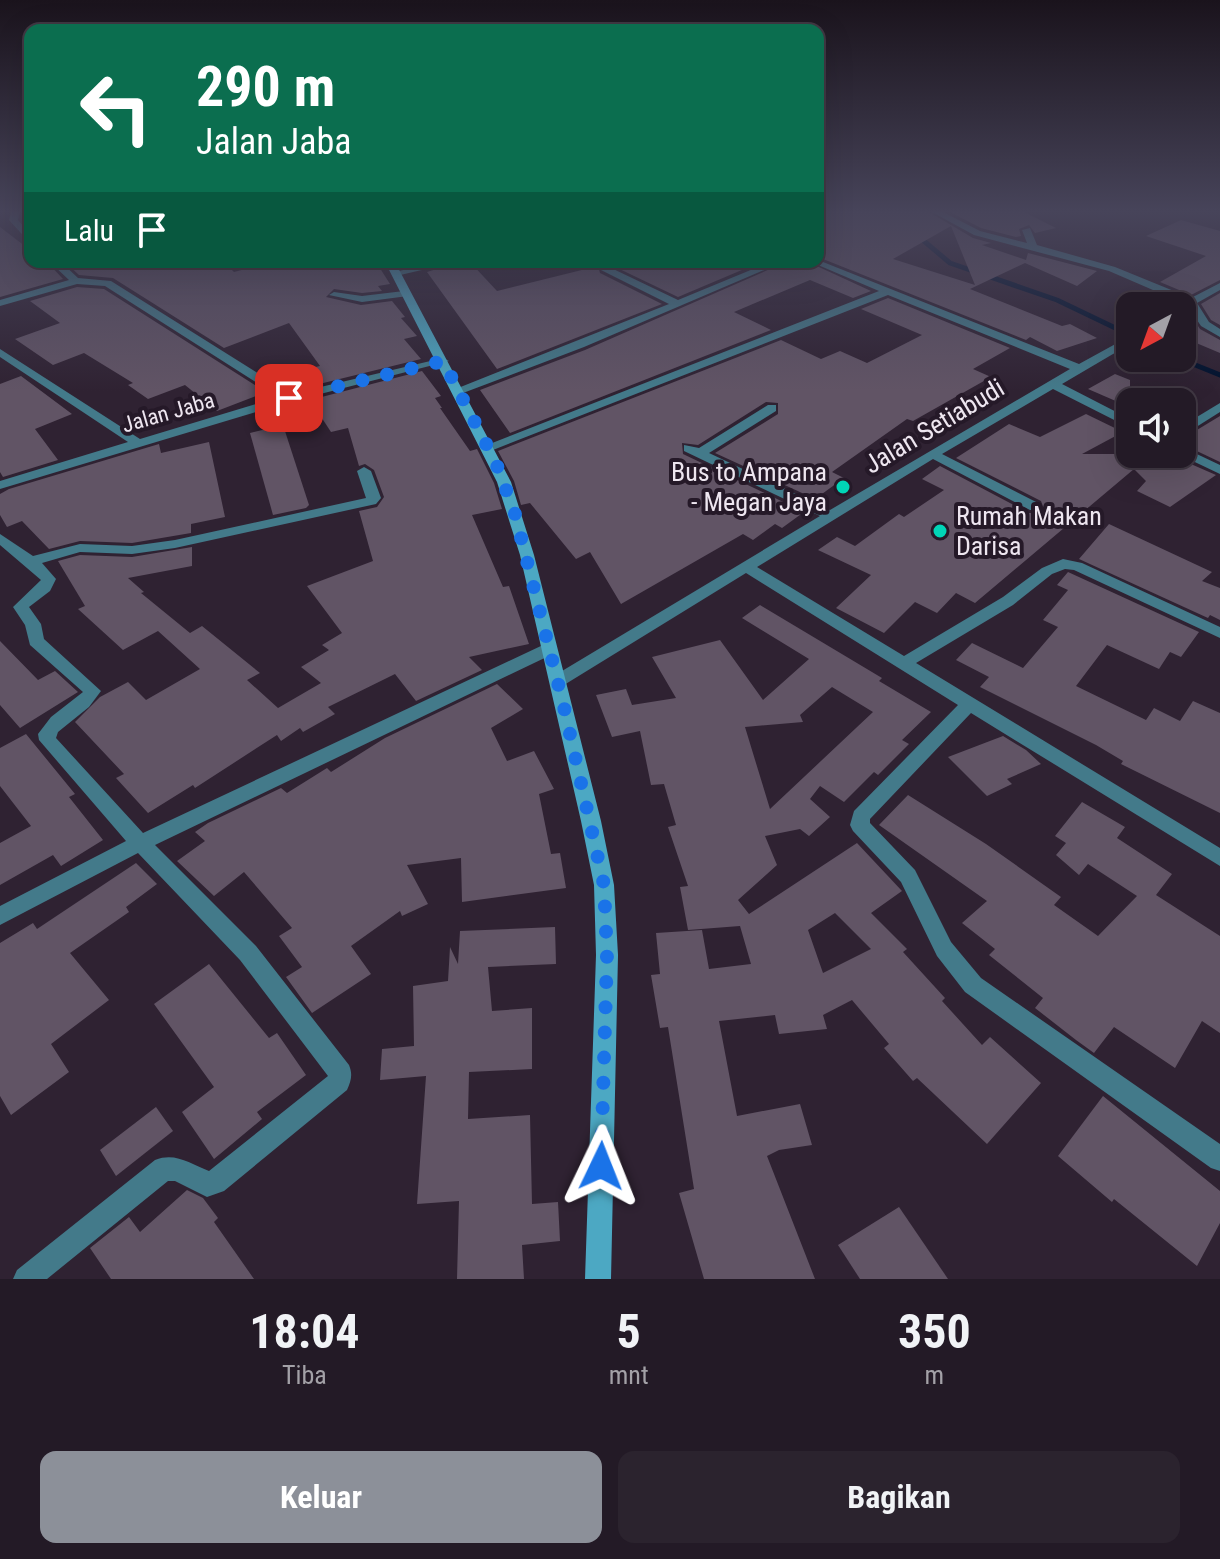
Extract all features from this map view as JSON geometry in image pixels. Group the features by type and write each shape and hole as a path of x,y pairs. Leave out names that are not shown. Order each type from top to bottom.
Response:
{"street":[{"path":"67,272 77,281"},
{"path":"395,272 404,294 488,447 515,514 591,821 605,896 605,1080 598,1279"},
{"path":"612,272 676,303"},
{"path":"459,390 551,359 754,272"},
{"path":"840,272 1078,368"},
{"path":"1118,272 1159,292"},
{"path":"0,303 77,281 107,283 289,398"},
{"path":"1196,299 1220,286"},
{"path":"488,447 889,291"},
{"path":"334,295 362,299 404,294"},
{"path":"1196,315 1220,334"},
{"name":"Jalan Setiabudi","path":"558,681 932,454 1116,348"},
{"path":"0,352 136,442"},
{"name":"Jalan Jaba","path":"0,485 289,398 443,361"},
{"path":"1053,384 1116,417"},
{"path":"1196,423 1220,407"},
{"path":"772,408 694,451 831,516"},
{"path":"932,454 1035,507"},
{"path":"1196,458 1220,470"},
{"path":"31,561 80,548 132,550 175,544 371,501 374,498 364,471"},
{"path":"0,538 49,579 46,587 24,601 21,607 33,624 34,639 93,691 90,698 55,721 47,734 48,740 140,843 248,953 341,1073 340,1079 215,1182 207,1184 177,1169 164,1169 26,1279"},
{"path":"902,664 1063,564 1077,566 1220,633"},
{"path":"747,567 1220,858"},
{"path":"0,916 140,843 549,649"},
{"path":"968,705 861,816 860,825 913,884 941,949 973,985 1220,1159"}],"building":[{"path":"0,272 56,272 63,279 0,297"},
{"path":"75,272 382,272 390,284 378,286 382,291 362,293 334,289 326,297 361,305 392,301 405,317 401,318 417,336 404,339 421,359 303,388 294,372 320,366 289,323 224,348 113,278 79,275"},
{"path":"427,272 479,272 497,291 575,272 600,272 662,304 497,369"},
{"path":"625,272 738,272 678,297"},
{"path":"764,272 829,272 871,291 853,298 810,280 734,312 771,330 510,433 480,390 585,350"},
{"path":"855,272 933,272 975,285 970,272 1007,272 970,289 1062,326 1070,324 1097,338 1057,351 1030,337 1026,340"},
{"path":"1045,272 1096,272 1077,286"},
{"path":"1178,272 1220,272 1220,280 1196,292 1184,292 1160,282"},
{"path":"77,287 104,289 266,392 217,411 185,385 148,399 128,385 133,383 84,353 53,365 15,339 60,323 30,301"},
{"path":"1220,293 1220,325 1211,320 1201,304"},
{"path":"888,298 1010,348 973,369 991,377 913,421 907,419 832,472 844,478 815,499 715,453 778,414 778,403 766,402 698,445 682,443 683,454 804,512 782,528 775,524 753,540 743,534 621,604 590,552 576,559 530,503 521,505 514,481 498,451 781,340 821,359 840,351 867,363 922,335 861,309"},
{"path":"1196,323 1200,329 1220,340 1220,353 1196,343"},
{"path":"422,371 441,396 435,398 440,408 470,451 477,449 494,483 502,509 472,515 503,587 509,586 529,644 469,657 482,670 416,701 395,674 328,707 335,714 303,732 300,728 281,741 277,735 195,788 193,785 148,813 116,778 124,774 75,722 100,697 128,682 146,700 200,669 158,631 123,650 78,609 85,606 58,561 80,555 132,557 192,547 192,566 128,578 144,592 141,593 190,633 202,626 260,673 247,680 278,708 321,683 301,667 329,650 322,645 342,633 307,586 373,561 359,511 377,507 384,497 374,470 365,464 359,466 348,428 331,432 310,400"},
{"path":"1115,374 1130,380 1130,388 1116,388 1116,401 1088,389"},
{"path":"21,376 72,414 35,429 58,460 3,477 0,472 0,384"},
{"path":"1086,414 1116,429 1116,436 1082,454 1116,454 1116,468 1196,466 1216,475 1170,507 1137,491 1146,481 1134,469 975,603 956,593 937,613 915,602 884,633 836,608 871,575 818,550 837,537 855,546 899,514 904,517 944,490 922,479 940,466 1029,513 1040,513 1044,509 1041,501 956,458 1009,424 1040,437"},
{"path":"1220,416 1220,462 1196,451 1196,431"},
{"path":"283,425 309,505 273,515 250,433"},
{"path":"209,442 225,517 191,524 191,533 132,543 80,541 49,549 22,521 7,527 0,515 0,494 9,489 159,444 161,453"},
{"path":"1109,524 1212,572 1202,581 1220,588 1220,620 1210,615 1208,618 1079,559"},
{"path":"1068,572 1199,632 1181,657 1170,652 1159,669 1107,645 1076,686 1146,720 1154,708 1180,721 1193,701 1220,713 1220,813 1121,764 1123,761 1096,745 980,687 989,677 956,660 972,643 1023,668 1058,627 1043,620 1068,590 1057,585"},
{"path":"760,605 882,678 879,681 931,712 902,740 909,744 878,775 874,772 844,802 820,786 810,799 830,817 809,836 800,829 765,836 777,865 738,900 749,914 857,843 902,891 871,913 907,949 903,952 982,1045 990,1037 1041,1083 987,1144 917,1078 913,1081 884,1048 889,1044 852,1000 823,1015 827,1029 779,1034 775,1015 719,1021 737,1116 800,1104 812,1145 779,1150 767,1156 815,1279 704,1279 679,1193 694,1189 668,1027 660,1028 651,975 660,974 656,933 702,930 709,969 751,964 740,926 688,930 680,887 688,886 668,827 676,825 664,784 651,785 640,731 612,737 596,695 626,689 632,705 676,698 652,657 720,640 763,700 809,659 742,618","holes":["832,687 873,712 770,809 745,727 803,722 800,715","835,913 871,949 823,973 808,930"]},
{"path":"0,641 38,680 55,671 78,692 20,728 0,705"},
{"path":"497,684 523,709 491,728 507,761 534,751 554,789 539,794 551,854 560,853 566,888 462,902 461,858 407,865 428,904 402,916 400,911 351,946 371,974 312,1013 286,977 302,967 279,936 292,928 244,872 214,896 177,861 205,841 195,832 208,823 281,788 287,793 327,768 331,772 385,738"},
{"path":"26,734 75,794 69,797 103,840 61,866 53,855 0,885 0,843 31,826 0,786 0,748"},
{"path":"1003,736 1041,764 1007,779 1012,784 987,796 948,757"},
{"path":"908,795 986,844 1061,897 1054,905 1098,936 1137,896 1088,864 1079,875 1056,855 1066,843 1055,836 1082,802 1125,827 1117,838 1172,874 1156,895 1220,936 1220,1033 1202,1021 1175,1068 1114,1027 1094,1053 1076,1040 1035,1008 1043,998 989,955 995,949 962,923 987,901 879,825"},
{"path":"136,863 157,884 126,907 129,912 70,953 109,1000 51,1044 69,1072 11,1115 0,1096 0,943 33,923 37,929"},
{"path":"555,927 556,964 488,967 492,1011 532,1008 532,1069 469,1072 468,1119 530,1115 532,1204 558,1202 560,1241 522,1245 524,1279 457,1279 459,1201 417,1204 426,1076 380,1080 382,1049 414,1046 413,986 448,981 450,947 458,964 460,931"},
{"path":"209,964 269,1038 277,1033 306,1075 257,1112 262,1119 214,1159 182,1112 214,1087 154,1004"},
{"path":"1103,1096 1220,1191 1220,1223 1197,1266 1114,1199 1112,1202 1058,1156"},
{"path":"156,1107 173,1131 116,1176 100,1150"},
{"path":"187,1190 203,1198 218,1218 214,1222 254,1279 111,1279 90,1248 129,1217 140,1232"},
{"path":"899,1207 948,1279 860,1279 838,1245"}],"waterway":[{"path":"975,272 1057,300 1116,328"},
{"path":"1196,365 1220,375"}],"place":[{"name":"Bus to Ampana - Megan Jaya","path":"843,487"},
{"name":"Rumah Makan Darisa","path":"940,531"}],"route":[{"path":"289,398 443,361 504,482 527,555 604,885 607,955 601,1166"}]}
